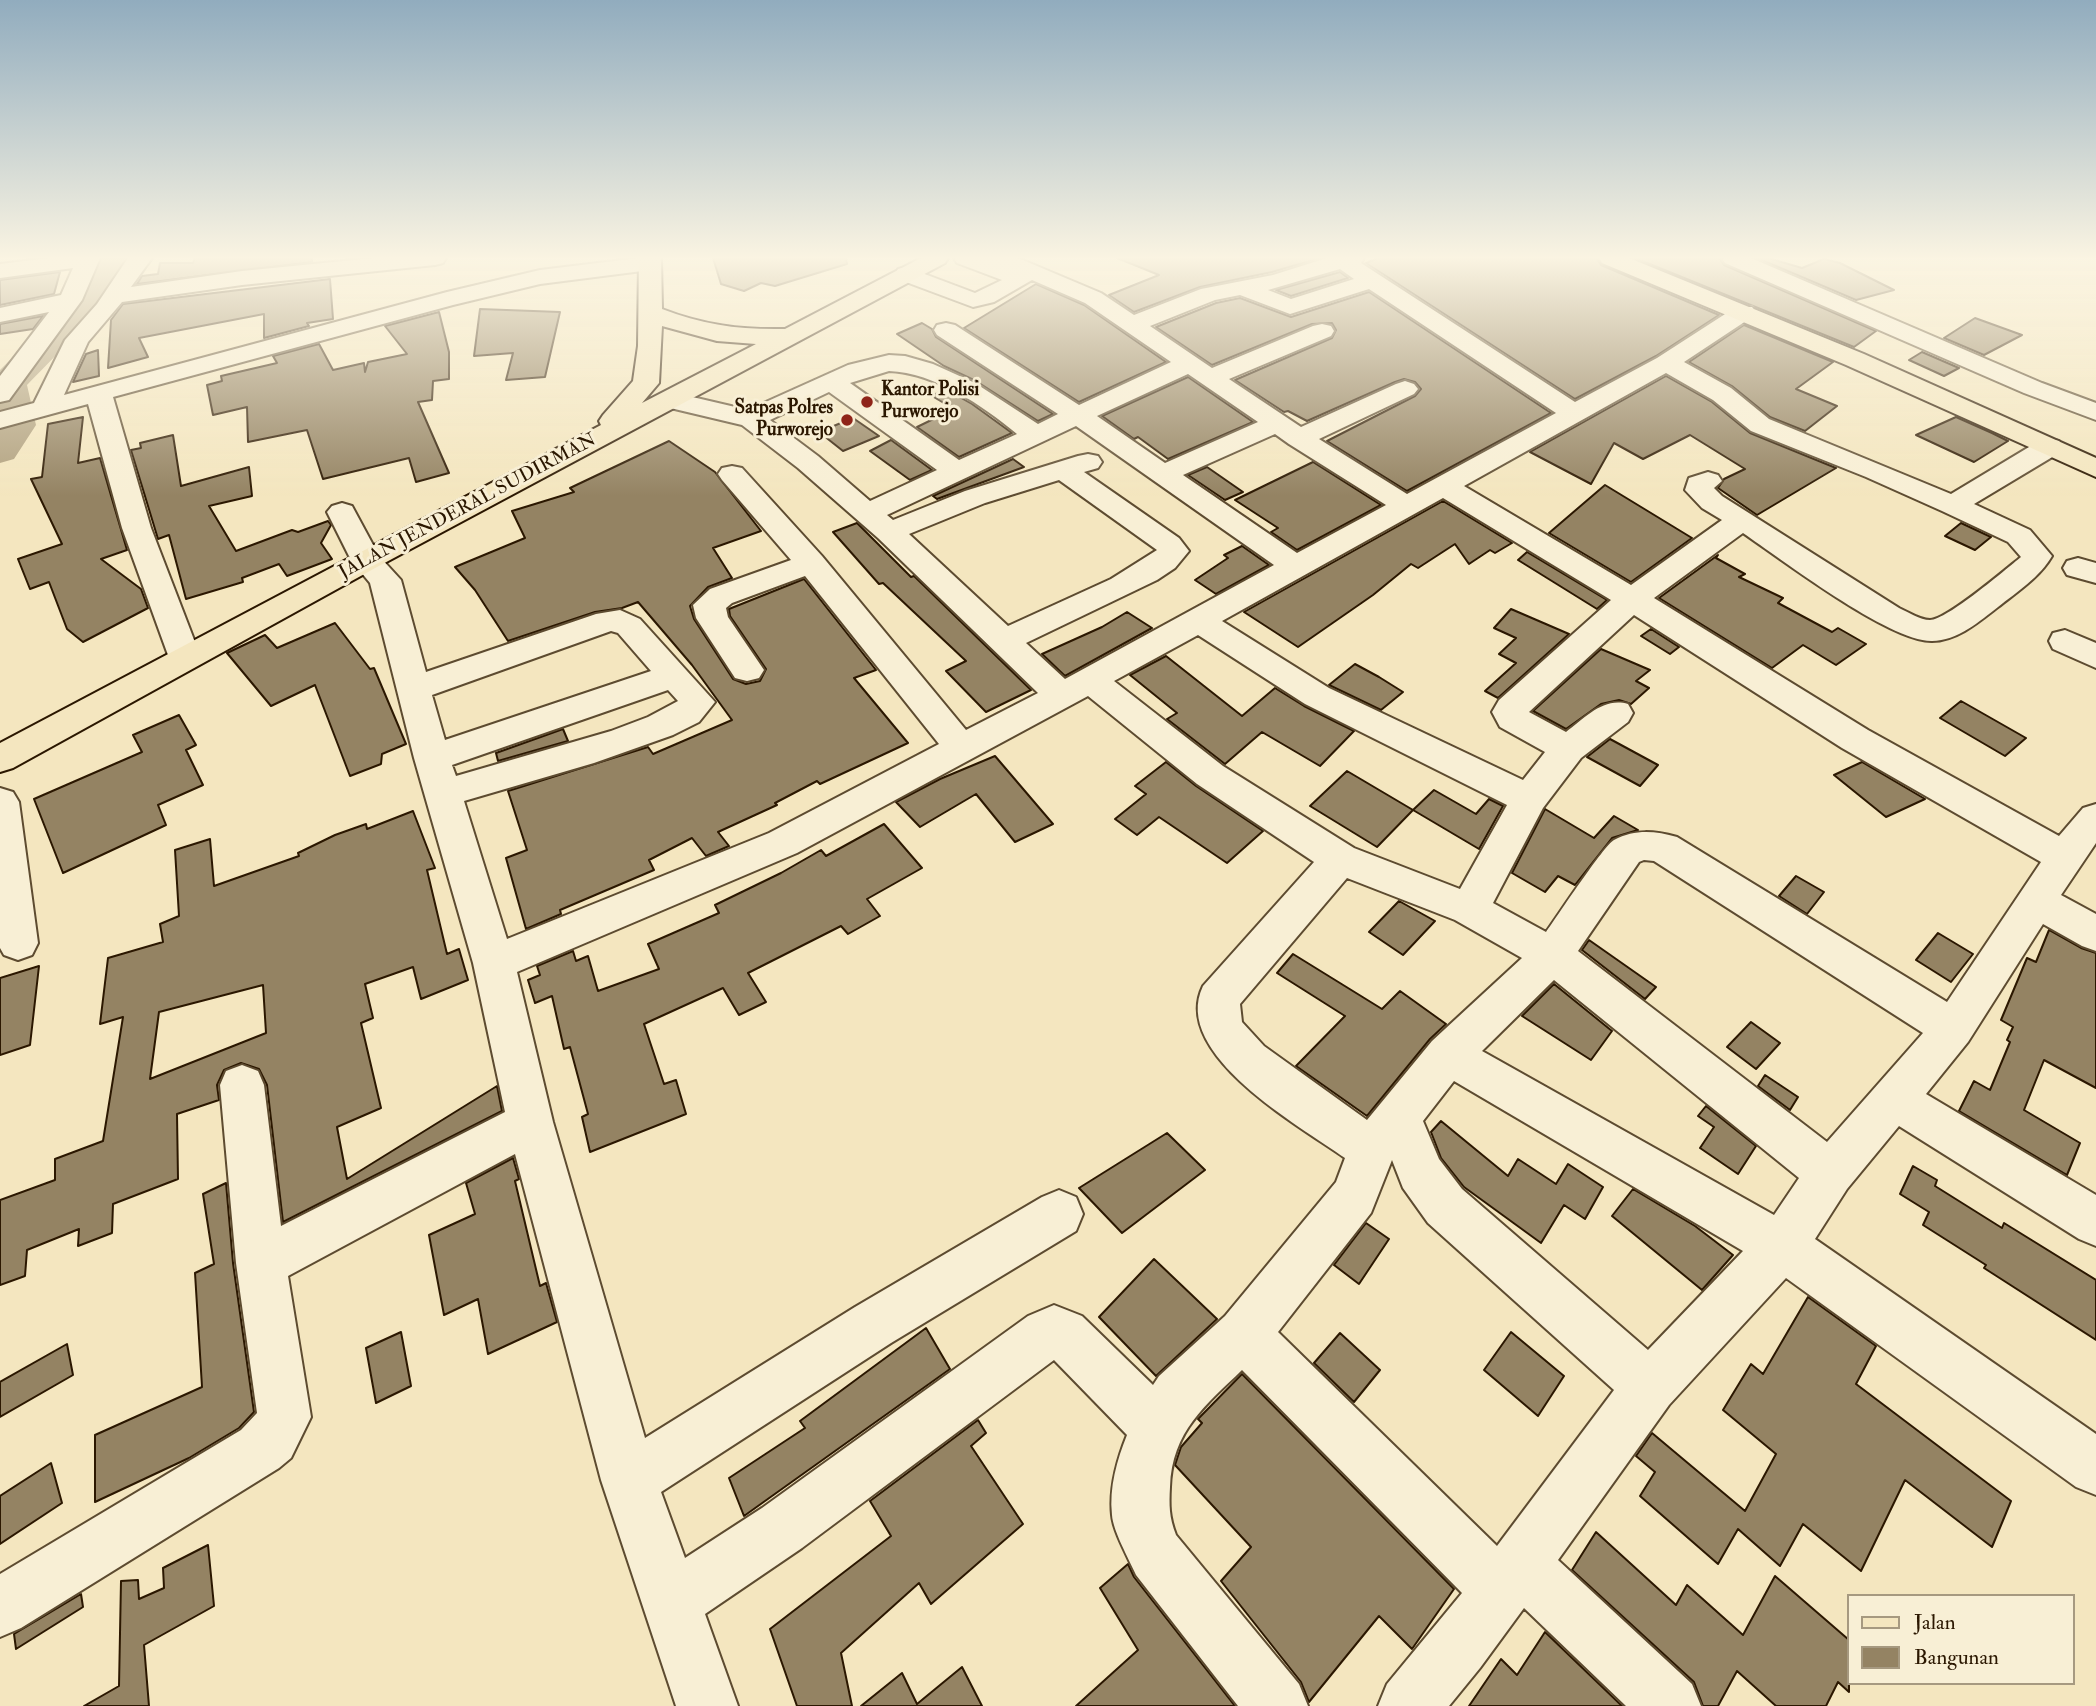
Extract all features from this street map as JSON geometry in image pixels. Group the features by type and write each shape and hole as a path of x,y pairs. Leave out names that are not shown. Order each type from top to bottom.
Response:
{"main road":[{"path":"572,452 614,420 646,383 649,338"},
{"name":"JALAN JENDERAL SUDIRMAN","path":"0,759 366,560 790,338"},
{"path":"1802,338 2096,470"}],"street":[{"path":"0,394 42,338"},
{"path":"23,413 80,338"},
{"path":"23,413 99,395 251,338"},
{"path":"958,338 1077,415 1297,567"},
{"path":"1152,338 1289,431 1407,506"},
{"path":"1212,377 1306,338"},
{"path":"1460,338 1575,414"},
{"path":"494,964 783,843 1297,567 1666,363 1705,338"},
{"path":"1921,338 2096,412"},
{"path":"878,522 958,472 1190,363"},
{"path":"1666,363 1722,394 1760,425 1876,471 1952,505 2019,537 2037,556 2033,563 1957,621 1935,631 1888,615 1712,502 1699,490 1699,484 1708,481"},
{"path":"751,419 832,382 880,364 910,364 934,372 1017,419 1035,435"},
{"path":"832,382 958,472"},
{"path":"1162,474 1405,389"},
{"path":"99,395 111,446 145,556 184,658"},
{"path":"671,400 751,419 878,522 1002,641 1340,859 1469,909 1553,955 1830,1173"},
{"path":"878,522 975,497 1094,460 1118,444"},
{"path":"1952,505 2049,447"},
{"path":"1002,641 1066,614 1157,567 1174,551 1168,544 1063,470"},
{"path":"732,474 811,563 962,749"},
{"path":"1443,486 1632,599 1855,739 2066,858"},
{"path":"342,512 366,560 385,580 438,775 494,964 530,1122 629,1480 707,1706"},
{"path":"1568,749 1512,718 1509,712 1632,599 1742,519"},
{"path":"747,670 712,618 709,605 721,596 811,563"},
{"path":"414,689 570,632 614,620 629,626 698,702 695,709 678,720 527,770 438,775"},
{"path":"1199,620 1264,664 1372,726 1529,799"},
{"path":"2065,641 2096,657"},
{"path":"1469,909 1529,799 1568,749 1616,713"},
{"path":"0,802 10,902 18,943"},
{"path":"1409,1706 1459,1647 1650,1387 1782,1246 1830,1173 1953,1029 2077,839 2096,818"},
{"path":"1277,1706 1156,1555 1140,1516 1143,1464 1157,1427 1178,1395 1243,1334 1354,1197 1383,1136 1448,1055 1553,955 1625,851 1643,845 1663,848 1953,1029"},
{"path":"1340,859 1218,999 1222,1030 1233,1045 1273,1078 1383,1136 1408,1138 1420,1172 1445,1206 1650,1387"},
{"path":"2037,901 2096,934"},
{"path":"1448,1055 1782,1246 2096,1467"},
{"path":"0,1607 272,1439 284,1418 261,1263 242,1085"},
{"path":"1893,1098 2096,1222"},
{"path":"261,1263 530,1122"},
{"path":"629,1480 873,1325 1059,1214"},
{"path":"671,1602 782,1528 1046,1334 1054,1331 1065,1334 1157,1427"},
{"path":"1243,1334 1511,1577 1671,1706"}],"building":[{"path":"110,338 141,338 148,357 108,368"},
{"path":"394,338 445,338 449,352 449,379 433,381 432,400 418,402 449,473 416,482 409,458 323,479 307,430 248,442 247,407 213,415 207,385 222,381 221,376 277,363 273,356 319,344 333,370 364,363 365,372 368,362 407,354"},
{"path":"476,338 554,338 545,377 506,380 513,353 474,356"},
{"path":"902,338 937,338 1053,414 1038,421 976,381 944,366"},
{"path":"979,338 1131,338 1166,362 1079,402"},
{"path":"1172,338 1279,338 1212,365"},
{"path":"1332,338 1438,338 1551,413 1407,491 1327,441 1415,396 1421,389 1415,382 1404,379 1395,382 1307,421 1288,411 1284,412 1235,380"},
{"path":"1481,338 1684,338 1656,356 1575,399"},
{"path":"1725,338 1774,338 1833,362 1796,389 1837,406 1805,431 1770,417 1732,386 1689,362"},
{"path":"1831,338 1867,338 1854,347"},
{"path":"1945,338 2017,338 1984,355"},
{"path":"98,350 99,376 73,382 86,354"},
{"path":"1922,352 1959,368 1944,376 1909,360"},
{"path":"1666,376 1712,402 1750,433 1836,468 1757,515 1718,488 1724,479 1745,469 1690,435 1643,459 1614,443 1591,484 1530,452"},
{"path":"1188,377 1253,422 1168,459 1102,416"},
{"path":"945,389 972,404 1012,433 959,457 917,427 954,409 932,396"},
{"path":"83,417 78,463 100,458 127,550 101,559 141,589 148,608 83,642 67,629 49,582 30,589 18,559 62,544 31,479 42,477 48,424"},
{"path":"1956,417 2008,441 1974,462 1916,435"},
{"path":"853,418 879,436 843,451 819,432"},
{"path":"173,435 181,486 249,467 252,496 209,506 236,551 292,530 298,532 328,521 331,525 321,543 332,559 287,576 279,564 242,578 243,582 186,599 169,535 158,539 131,450 141,448 140,443"},
{"path":"891,440 932,470 910,480 870,451"},
{"path":"669,441 715,472 761,531 713,548 732,578 708,587 690,606 694,619 733,679 746,684 760,681 766,669 730,616 729,609 804,579 876,670 854,678 908,743 820,784 817,781 775,803 777,805 718,832 729,846 706,856 692,838 649,860 654,870 560,910 561,914 526,929 506,858 527,850 508,791 648,747 653,754 732,720 692,665 638,602 622,608 595,612 508,641 475,590 455,567 525,538 512,511 574,492 570,488"},
{"path":"1013,459 1024,467 937,499 933,496"},
{"path":"1313,462 1381,505 1297,550 1271,532 1278,528 1235,500"},
{"path":"1207,467 1243,492 1225,500 1188,475"},
{"path":"1605,485 1692,538 1631,582 1549,533"},
{"path":"1443,501 1512,543 1495,553 1490,550 1469,564 1455,544 1418,568 1411,564 1373,595 1298,647 1244,612"},
{"path":"857,523 1031,690 986,712 946,671 966,661 883,583 879,584 833,532"},
{"path":"1961,523 1991,537 1975,550 1945,536"},
{"path":"1242,546 1269,565 1216,594 1195,580 1228,558 1224,555"},
{"path":"1527,552 1607,600 1597,609 1518,560"},
{"path":"1718,555 1716,558 1745,574 1739,577 1783,598 1778,603 1832,632 1838,628 1866,644 1836,665 1803,645 1772,668 1659,598"},
{"path":"1511,609 1569,634 1498,698 1485,691 1516,663 1499,654 1516,638 1494,628"},
{"path":"1127,612 1152,628 1065,676 1042,654 1102,627"},
{"path":"335,623 370,669 374,668 406,744 382,754 381,764 350,776 315,685 271,706 227,653 265,635 277,648"},
{"path":"1651,629 1679,647 1670,654 1641,636"},
{"path":"1601,649 1650,670 1636,681 1649,688 1631,704 1619,700 1601,704 1566,729 1533,711"},
{"path":"1166,656 1242,716 1275,688 1354,731 1320,766 1262,732 1225,764 1167,719 1177,713 1130,675"},
{"path":"1355,664 1403,692 1381,710 1329,685"},
{"path":"1961,701 2026,738 2005,756 1940,718"},
{"path":"179,715 196,745 186,750 203,785 158,805 166,825 63,873 34,799 142,752 133,735"},
{"path":"563,729 568,741 498,761 496,753"},
{"path":"1610,739 1658,765 1640,786 1587,757"},
{"path":"995,756 1053,824 1015,842 976,794 920,827 896,802 940,779"},
{"path":"1166,762 1196,786 1263,831 1227,863 1159,817 1137,835 1115,819 1146,794 1135,786"},
{"path":"1862,762 1925,799 1886,817 1834,775"},
{"path":"1347,771 1413,810 1377,847 1310,806"},
{"path":"1434,790 1476,814 1489,799 1503,806 1479,849 1413,810"},
{"path":"1545,809 1594,838 1614,816 1638,830 1612,838 1575,885 1558,876 1545,892 1512,873"},
{"path":"413,811 435,868 427,870 447,954 459,949 468,980 421,999 413,967 365,984 373,1018 361,1023 381,1108 337,1127 347,1179 497,1086 502,1111 283,1222 267,1085 259,1069 241,1063 224,1070 217,1085 219,1100 177,1114 178,1179 113,1204 112,1233 78,1246 79,1229 27,1250 25,1276 0,1285 0,1200 55,1180 55,1159 103,1141 123,1017 100,1024 108,958 163,942 160,924 179,916 175,850 210,839 214,886 299,856 298,853 335,835 366,824 367,829","holes":["263,985 266,1033 150,1079 159,1012"]},
{"path":"884,824 922,868 867,899 880,916 848,934 841,926 748,973 766,1002 739,1015 723,988 644,1024 664,1084 676,1080 686,1114 590,1152 582,1117 588,1114 570,1047 564,1049 552,996 535,1003 528,980 540,975 537,966 573,951 576,961 588,956 598,991 659,969 648,944 719,913 715,905 821,850 826,856"},
{"path":"1796,876 1824,892 1807,914 1779,896"},
{"path":"1399,901 1435,921 1403,955 1369,932"},
{"path":"2049,930 2081,948 2096,953 2096,1088 2044,1060 2024,1110 2080,1143 2067,1175 1959,1111 1974,1081 1990,1090 2010,1042 2007,1040 2013,1027 2001,1020 2027,958 2036,962"},
{"path":"1938,933 1973,954 1951,982 1916,960"},
{"path":"1589,940 1656,987 1645,999 1582,950"},
{"path":"1293,954 1382,1009 1400,991 1446,1024 1430,1039 1367,1116 1296,1066 1345,1016 1277,973"},
{"path":"39,966 30,1045 0,1055 0,978"},
{"path":"1554,984 1612,1031 1591,1060 1522,1016"},
{"path":"1751,1022 1780,1043 1756,1069 1727,1047"},
{"path":"1765,1075 1798,1097 1790,1110 1758,1086"},
{"path":"1706,1106 1756,1146 1738,1174 1700,1148 1714,1127 1698,1116"},
{"path":"1441,1121 1508,1176 1518,1159 1556,1184 1568,1164 1603,1187 1585,1219 1564,1205 1541,1243 1464,1187 1441,1158 1431,1132"},
{"path":"1167,1133 1205,1170 1122,1233 1079,1188"},
{"path":"513,1158 519,1179 515,1181 540,1286 546,1283 557,1322 488,1354 478,1299 444,1315 429,1235 475,1214 466,1183"},
{"path":"1913,1166 1937,1180 1935,1186 2002,1228 2004,1223 2096,1280 2096,1340 1923,1225 1929,1212 1900,1194"},
{"path":"226,1183 233,1263 254,1412 239,1428 189,1458 95,1502 95,1435 202,1387 195,1273 214,1264 203,1194"},
{"path":"1633,1189 1695,1226 1733,1255 1702,1290 1612,1216"},
{"path":"1366,1223 1389,1239 1359,1284 1334,1265"},
{"path":"1154,1259 1217,1319 1156,1376 1099,1317"},
{"path":"1808,1297 1876,1346 1856,1384 2011,1501 1992,1547 1905,1480 1861,1571 1803,1524 1780,1566 1738,1529 1718,1564 1640,1496 1655,1472 1636,1456 1652,1433 1745,1511 1776,1454 1723,1410 1751,1364 1763,1374"},
{"path":"926,1328 950,1369 744,1516 729,1478 805,1428 800,1421"},
{"path":"401,1332 411,1386 376,1403 366,1348"},
{"path":"1511,1332 1564,1376 1538,1416 1484,1370"},
{"path":"1340,1333 1380,1370 1354,1402 1314,1363"},
{"path":"67,1344 73,1375 0,1417 0,1382"},
{"path":"1242,1374 1454,1589 1412,1649 1379,1616 1309,1702 1301,1682 1221,1581 1251,1547 1175,1465 1181,1447 1202,1423 1198,1419"},
{"path":"978,1420 986,1433 971,1446 1023,1524 931,1604 919,1583 841,1653 852,1706 797,1706 770,1629 891,1536 870,1501"},
{"path":"51,1463 62,1503 0,1544 0,1496"},
{"path":"1596,1532 1676,1605 1687,1585 1743,1635 1775,1576 1848,1639 1849,1692 1838,1682 1826,1706 1776,1706 1737,1671 1718,1706 1703,1706 1694,1682 1572,1570"},
{"path":"208,1545 214,1606 144,1645 149,1706 84,1706 119,1686 121,1581 138,1580 139,1599 164,1588 163,1568"},
{"path":"1128,1564 1134,1577 1235,1706 1076,1706 1138,1650 1100,1588"},
{"path":"81,1594 83,1607 16,1649 14,1634"},
{"path":"1545,1632 1622,1706 1469,1706 1501,1659 1517,1675"},
{"path":"962,1667 982,1706 861,1706 902,1673 917,1704"}],"waterway":[{"path":"0,451 16,425 8,383 53,338"}],"place":[{"name":"Kantor Polisi Purworejo","path":"867,402"},
{"name":"Satpas Polres Purworejo","path":"847,420"}]}
